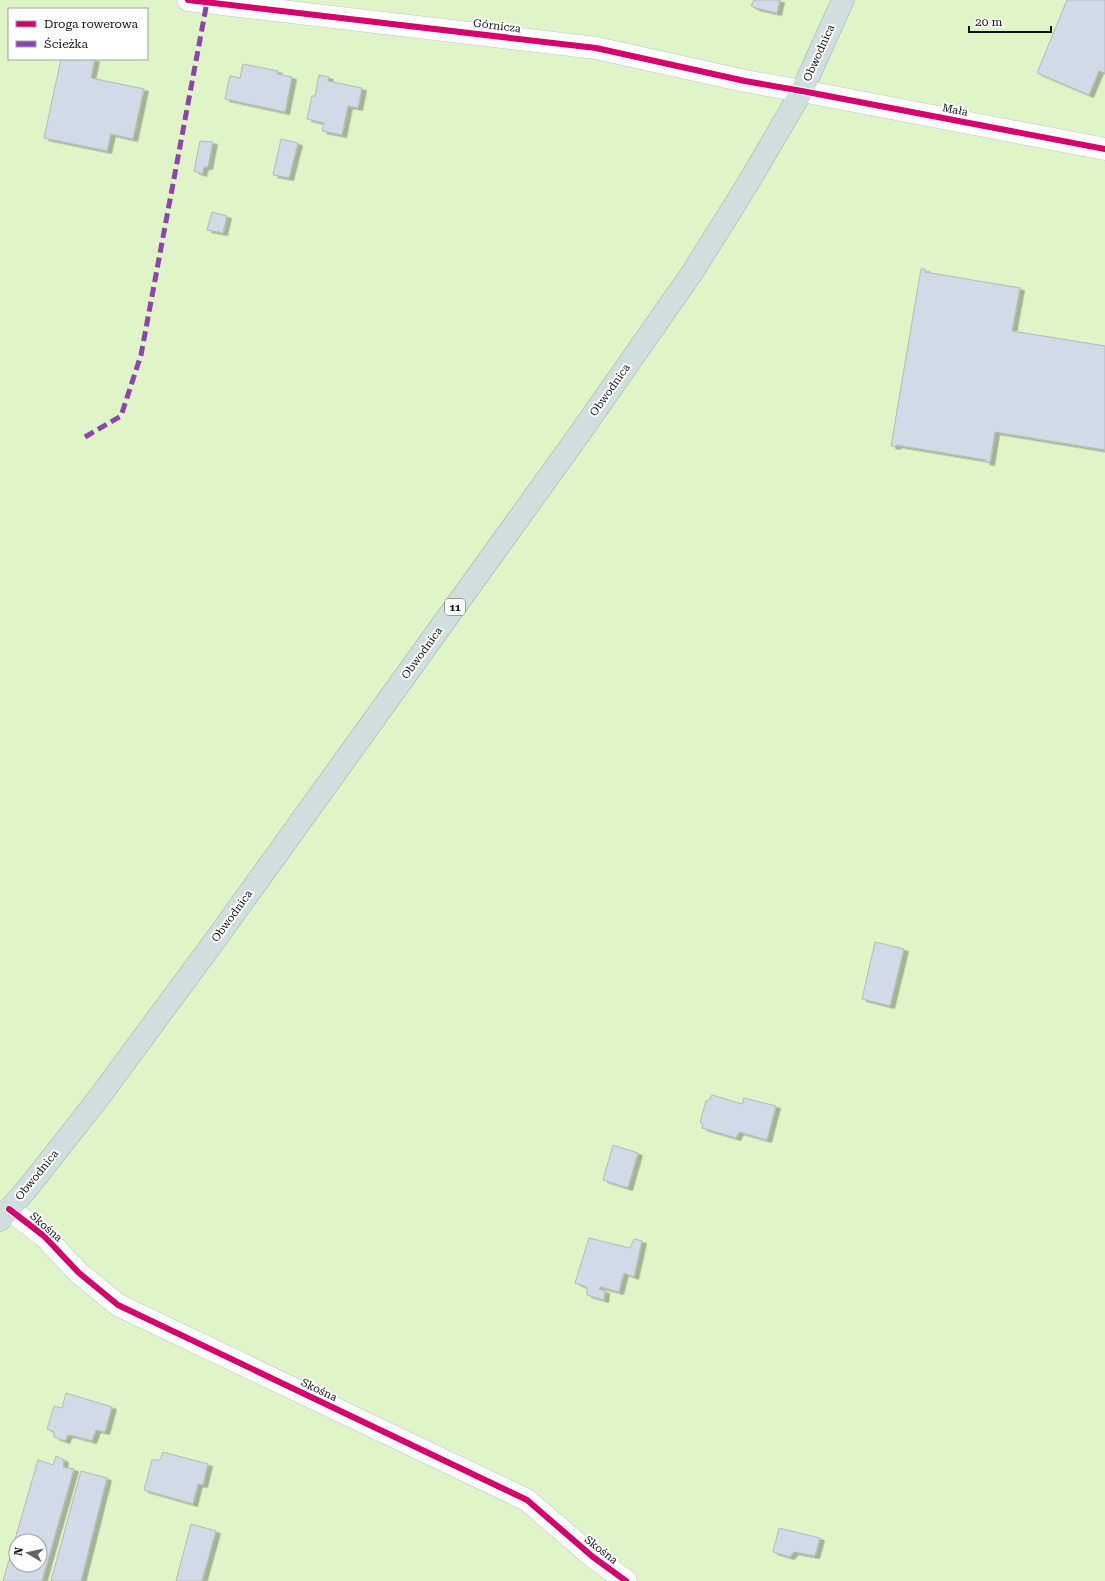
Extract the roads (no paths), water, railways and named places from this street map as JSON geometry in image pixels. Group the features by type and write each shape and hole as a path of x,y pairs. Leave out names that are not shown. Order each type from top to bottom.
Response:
{"highway":[{"name":"Obwodnica","path":"5,1214 27,1189 97,1100 216,939 578,436 692,273 747,185 802,90 843,0"}],"street":[{"name":"Górnicza","path":"188,0 596,48 745,81 802,90"},
{"name":"Mała","path":"802,90 1105,149"},
{"name":"Skośna","path":"5,1214 44,1236 79,1273 118,1305 527,1500 593,1557 626,1581"}]}
